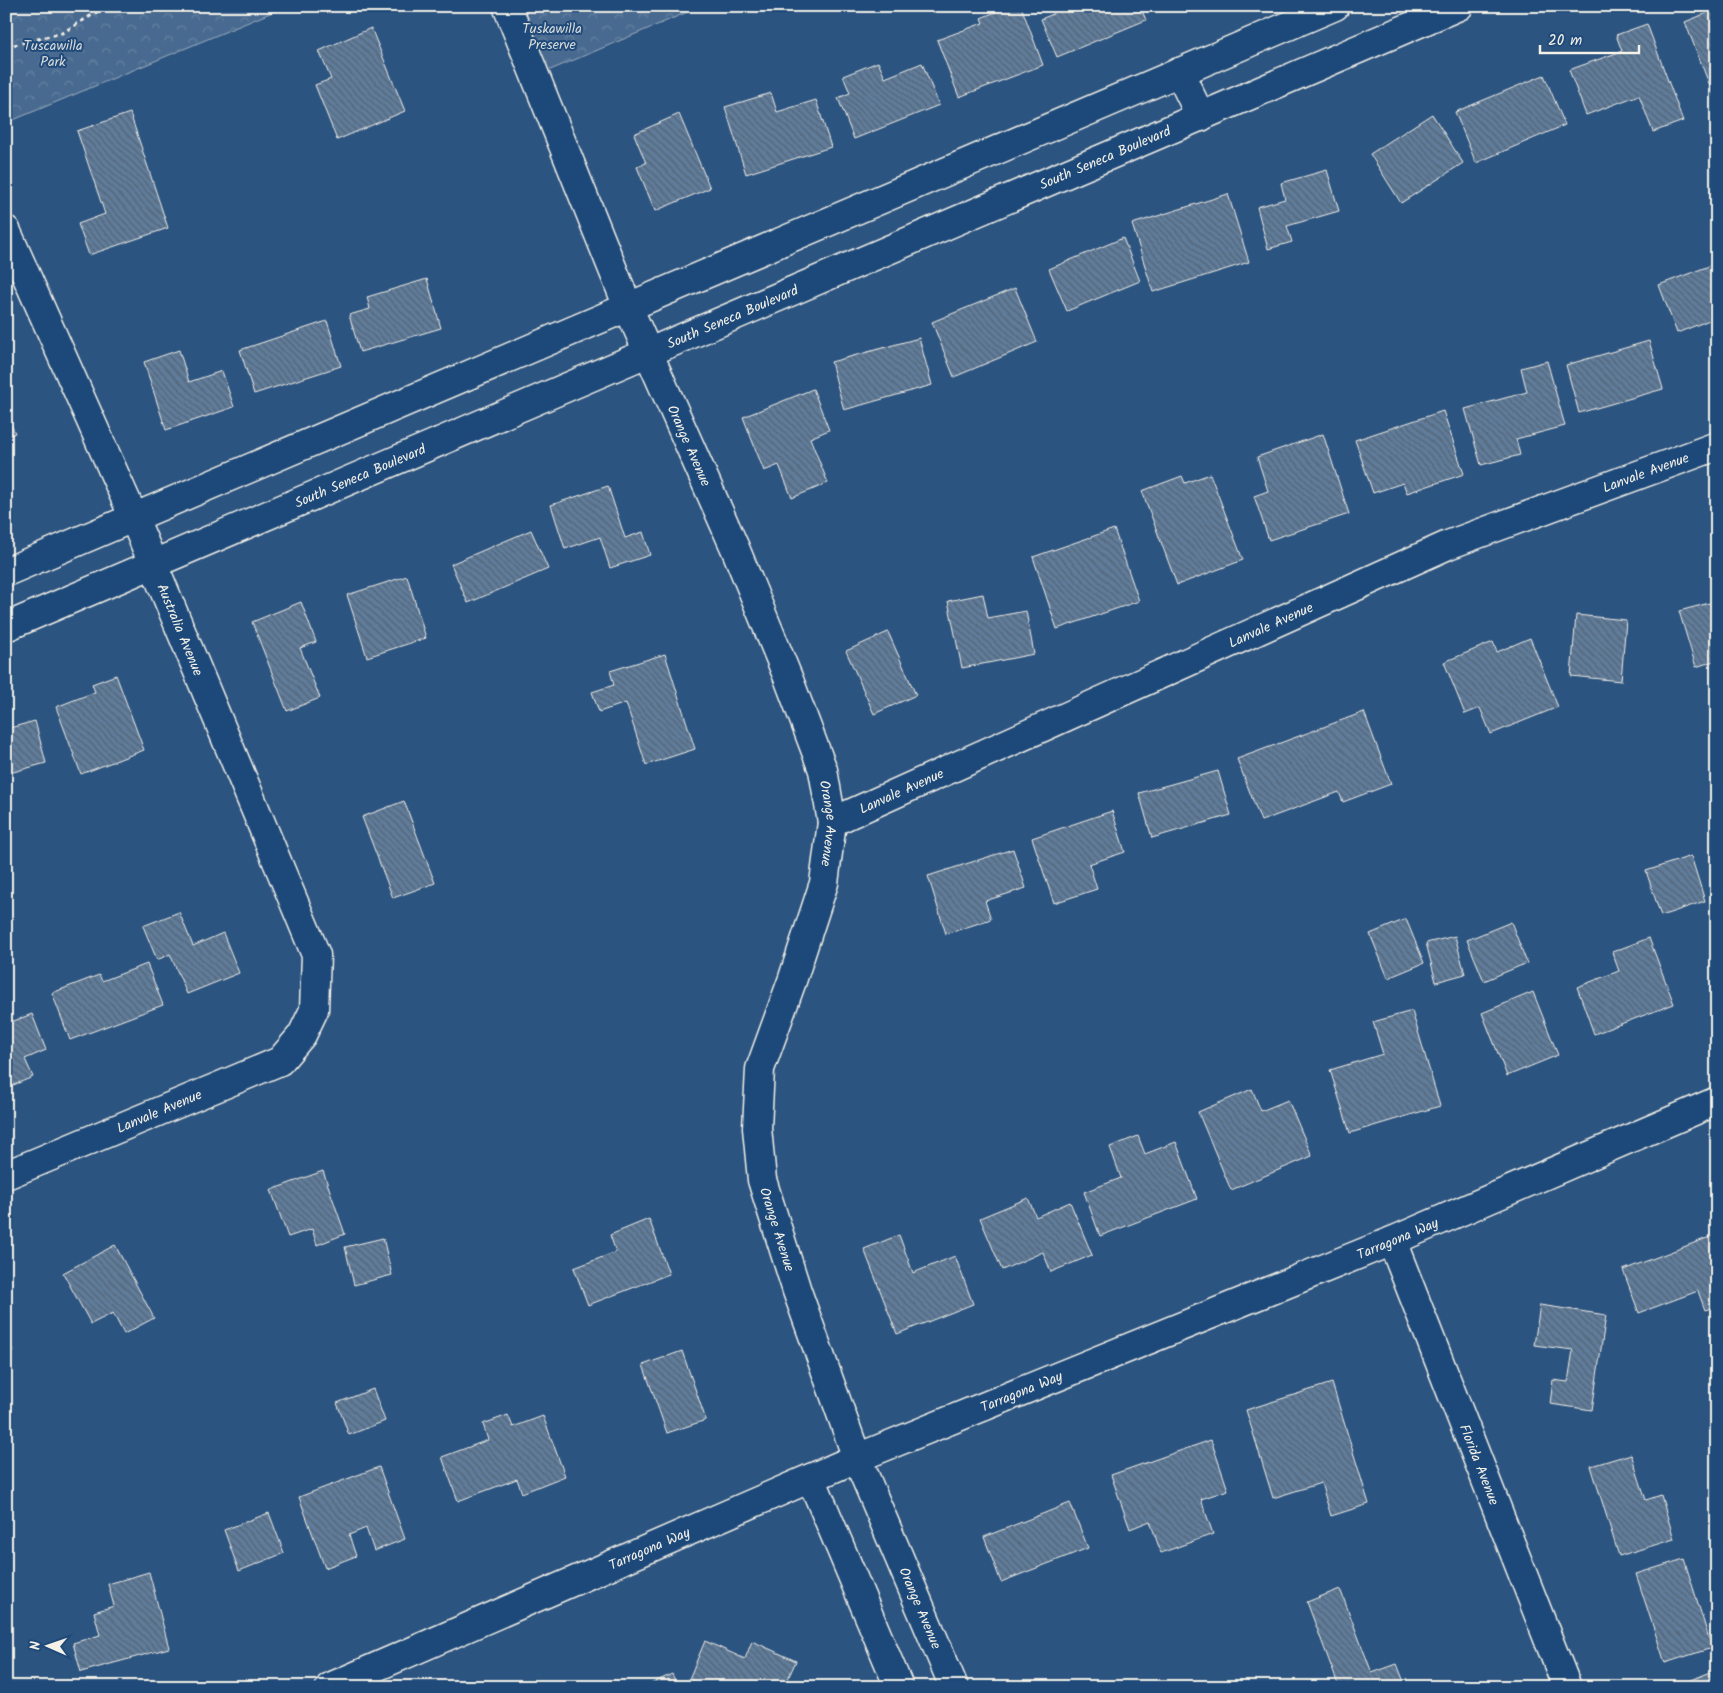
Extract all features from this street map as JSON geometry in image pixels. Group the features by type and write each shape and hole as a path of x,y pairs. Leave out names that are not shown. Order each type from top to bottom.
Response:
{"street":[{"name":"Orange Avenue","path":"507,6 628,306 735,548 789,680 823,770 832,822 824,883 760,1069 757,1128 762,1180 797,1291 857,1458 954,1687"},
{"path":"6,572 1334,6"},
{"name":"South Seneca Boulevard","path":"6,627 1459,6"},
{"path":"1179,72 1201,117"},
{"name":"Australia Avenue","path":"6,230 154,564 316,955 314,1010 302,1035"},
{"name":"Lanvale Avenue","path":"832,822 1448,545 1717,446"},
{"name":"Lanvale Avenue","path":"6,1175 280,1060 302,1035"},
{"name":"Tarragona Way","path":"343,1684 857,1458 1392,1241 1717,1101"},
{"name":"Florida Avenue","path":"1392,1241 1567,1687"},
{"path":"811,1478 898,1687"}],"path":[{"path":"6,47 62,33 107,6"}],"green space":[{"name":"Tuscawilla Park","path":"6,6 287,6 6,123"},
{"name":"Tuskawilla Preserve","path":"507,6 702,6 536,76"}],"building":[{"path":"1010,6 1021,6 1043,65 959,97 937,40 983,23 981,18"},
{"path":"1050,6 1140,6 1146,20 1057,57 1041,19 1053,14"},
{"path":"1717,9 1717,104 1685,22"},
{"path":"1647,24 1683,121 1653,132 1639,95 1586,115 1569,70 1622,51 1616,35"},
{"path":"371,28 405,111 337,140 315,85 331,79 319,51"},
{"path":"878,62 885,78 922,63 939,105 854,139 838,98 850,93 843,76"},
{"path":"1544,75 1565,125 1476,163 1455,112"},
{"path":"771,93 777,112 816,100 831,147 746,174 725,107"},
{"path":"130,113 168,228 89,255 78,224 105,214 77,131"},
{"path":"679,114 710,188 655,211 637,167 646,163 634,134"},
{"path":"1432,114 1463,163 1401,203 1370,154"},
{"path":"1327,170 1339,211 1287,226 1292,242 1268,249 1257,207 1285,199 1281,183"},
{"path":"1228,194 1249,262 1153,292 1132,224"},
{"path":"1123,238 1140,281 1067,311 1049,269"},
{"path":"1717,263 1717,317 1677,333 1659,285"},
{"path":"427,279 441,328 360,352 349,315 370,309 367,297"},
{"path":"1015,288 1037,342 954,377 932,322"},
{"path":"327,321 341,366 254,394 240,350"},
{"path":"919,338 932,385 844,410 831,362"},
{"path":"1649,341 1663,389 1579,413 1566,365"},
{"path":"179,350 189,382 222,371 234,407 166,430 144,362"},
{"path":"1547,361 1565,426 1516,439 1520,455 1481,465 1465,409 1527,392 1521,368"},
{"path":"813,389 829,430 810,438 828,483 792,498 779,465 764,471 743,417"},
{"path":"1443,411 1464,474 1407,493 1403,483 1373,493 1355,440"},
{"path":"6,414 15,433 6,437"},
{"path":"1323,434 1349,514 1269,540 1254,496 1268,491 1257,457"},
{"path":"1210,474 1243,560 1177,585 1142,491 1182,476 1185,483"},
{"path":"608,486 625,538 643,532 650,555 610,568 600,537 565,549 551,505"},
{"path":"1114,529 1139,601 1057,629 1033,557"},
{"path":"531,530 548,569 468,603 451,564"},
{"path":"407,576 426,638 367,657 347,595"},
{"path":"983,594 988,618 1026,611 1034,654 962,668 948,601"},
{"path":"1717,601 1717,660 1696,667 1679,611"},
{"path":"301,602 316,642 300,648 320,698 287,711 252,622"},
{"path":"1576,615 1626,620 1621,681 1571,676"},
{"path":"888,632 916,695 874,714 846,651"},
{"path":"1530,638 1558,707 1491,734 1480,708 1465,714 1444,662 1493,642 1497,652"},
{"path":"665,654 695,749 646,765 626,703 599,712 592,692 614,685 610,671"},
{"path":"116,675 144,750 81,774 56,707 95,692 92,684"},
{"path":"1364,712 1391,784 1343,802 1339,792 1261,821 1237,759"},
{"path":"35,721 46,763 6,774 6,729"},
{"path":"1218,771 1231,815 1152,838 1139,793"},
{"path":"404,801 435,883 393,898 362,817"},
{"path":"1112,811 1125,852 1089,864 1097,889 1054,903 1032,838"},
{"path":"1013,849 1026,888 985,901 991,919 946,934 928,876"},
{"path":"1691,856 1705,901 1661,916 1646,871"},
{"path":"179,912 193,946 223,933 239,973 187,994 170,954 157,960 143,926"},
{"path":"1406,919 1424,963 1388,978 1370,934"},
{"path":"1511,922 1527,963 1484,981 1467,940"},
{"path":"1455,936 1465,974 1436,982 1426,943"},
{"path":"1649,938 1674,1004 1594,1034 1577,987 1619,971 1612,952"},
{"path":"147,964 163,1005 70,1040 52,993 99,975 102,981"},
{"path":"1533,992 1558,1055 1507,1076 1482,1013"},
{"path":"1412,1011 1440,1106 1350,1133 1330,1070 1383,1054 1373,1022"},
{"path":"32,1014 46,1050 25,1059 33,1077 6,1088 6,1024"},
{"path":"1252,1089 1261,1111 1288,1100 1312,1156 1231,1190 1198,1112"},
{"path":"1138,1136 1145,1154 1176,1142 1197,1199 1100,1236 1084,1192 1121,1178 1110,1147"},
{"path":"323,1171 345,1234 317,1245 312,1229 288,1237 271,1190"},
{"path":"1028,1198 1036,1217 1070,1202 1092,1255 1051,1272 1043,1252 1002,1270 980,1218"},
{"path":"649,1219 669,1274 588,1305 574,1268 616,1252 610,1235"},
{"path":"899,1235 913,1273 955,1256 973,1304 897,1334 864,1249"},
{"path":"1715,1235 1717,1240 1717,1306 1705,1310 1698,1291 1639,1313 1623,1270"},
{"path":"383,1238 392,1275 354,1285 345,1247"},
{"path":"115,1245 154,1318 124,1334 113,1313 91,1324 63,1273"},
{"path":"1540,1305 1606,1315 1592,1410 1550,1404 1553,1380 1568,1382 1573,1350 1534,1345"},
{"path":"6,1325 13,1351 6,1353"},
{"path":"682,1351 706,1420 667,1433 643,1365"},
{"path":"1332,1383 1369,1504 1331,1516 1321,1483 1273,1498 1246,1410"},
{"path":"373,1389 385,1421 349,1435 337,1403"},
{"path":"508,1415 513,1427 543,1416 565,1476 522,1493 517,1479 458,1501 442,1457 488,1440 483,1424"},
{"path":"1211,1440 1228,1490 1201,1499 1213,1534 1161,1553 1150,1521 1130,1529 1111,1475"},
{"path":"1631,1454 1646,1500 1661,1495 1674,1539 1619,1556 1591,1466"},
{"path":"379,1467 405,1539 374,1551 366,1528 349,1535 356,1556 325,1568 299,1497"},
{"path":"1070,1503 1088,1548 1001,1582 984,1537"},
{"path":"269,1513 284,1553 239,1571 224,1530"},
{"path":"1684,1559 1712,1648 1665,1663 1636,1574"},
{"path":"149,1572 169,1648 81,1672 73,1643 100,1635 94,1612 114,1606 108,1584"},
{"path":"1340,1589 1372,1673 1397,1664 1406,1687 1339,1687 1307,1602"},
{"path":"705,1641 745,1659 752,1641 796,1661 784,1687 706,1687 689,1679"},
{"path":"1711,1672 1716,1687 1673,1687"},
{"path":"672,1674 678,1687 644,1687"}]}
